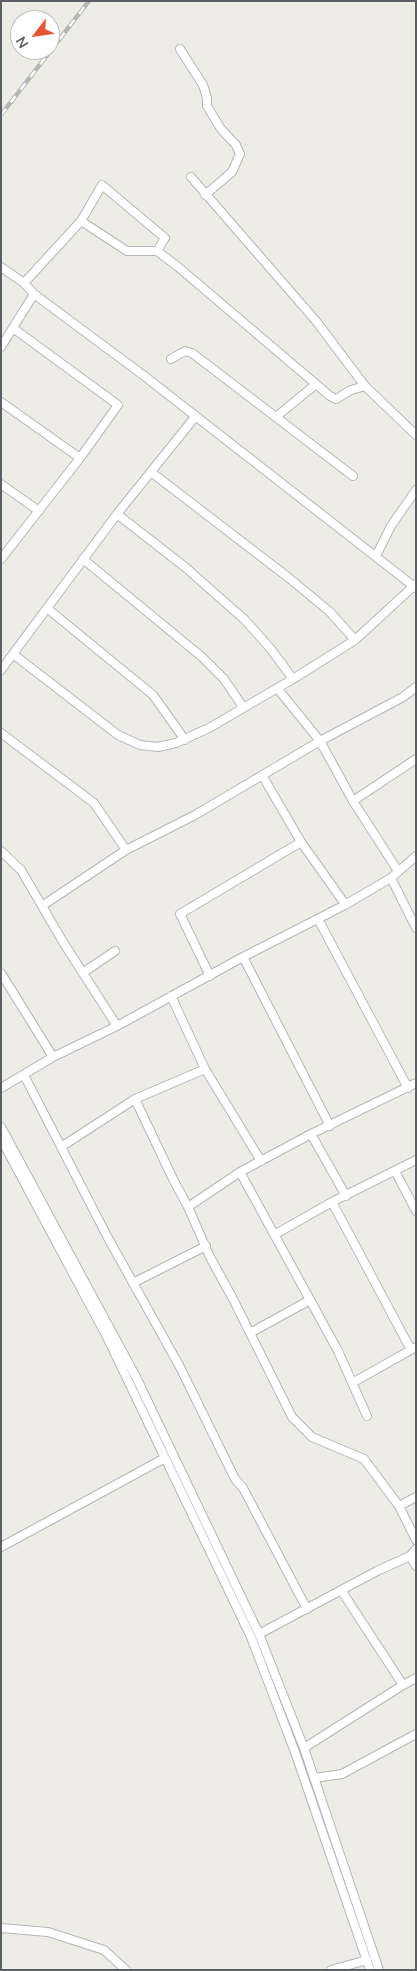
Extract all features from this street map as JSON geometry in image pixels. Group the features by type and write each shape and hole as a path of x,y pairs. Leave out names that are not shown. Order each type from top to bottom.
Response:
{"street":[{"path":"180,49 203,85 207,106 221,128 236,145 240,154 232,172 206,195"},
{"path":"191,177 316,321 365,386 416,435"},
{"path":"24,283 81,221 102,185 165,238 156,251"},
{"path":"81,221 127,251 156,251 177,266 330,396 336,399 351,390 365,386"},
{"path":"1,267 24,283 34,294 97,339 415,586 355,640 293,679 209,728 185,740 158,747 140,745 118,735 13,654"},
{"path":"1,347 34,294"},
{"path":"1,559 80,458 118,405 13,328"},
{"path":"171,359 185,351 192,353 353,476"},
{"path":"276,416 316,384"},
{"path":"1,402 80,458"},
{"path":"1,670 48,609 83,559 195,417"},
{"path":"151,472 289,578 330,612 355,640"},
{"path":"1,484 39,511"},
{"path":"376,556 391,526 416,490"},
{"path":"118,514 185,567 245,620 270,648 293,679"},
{"path":"83,559 202,657 224,679 243,707"},
{"path":"48,609 153,694 185,740"},
{"path":"277,688 320,741 353,801 398,871"},
{"path":"42,906 126,850 195,815 320,741 403,697 416,688"},
{"path":"1,733 94,803 126,850"},
{"path":"353,801 416,759"},
{"path":"262,775 301,842 346,904"},
{"path":"210,976 180,914 301,842"},
{"path":"1,851 21,870 117,1026"},
{"path":"1,1088 53,1057 117,1026 243,957 346,904 391,878 416,856"},
{"path":"391,878 416,928"},
{"path":"318,919 408,1088"},
{"path":"84,972 115,951"},
{"path":"243,957 330,1126"},
{"path":"1,973 53,1057"},
{"path":"171,996 205,1068 261,1161"},
{"path":"61,1147 135,1100 205,1068"},
{"path":"24,1075 133,1283 180,1367 235,1479 243,1488 307,1609"},
{"path":"188,1207 240,1172 311,1134 416,1083"},
{"path":"135,1100 292,1417 312,1437 364,1459 399,1506 416,1540"},
{"path":"1,1127 136,1377 259,1634 304,1748 379,1970"},
{"path":"311,1134 346,1196"},
{"path":"3,1144 107,1337 251,1637 295,1752 370,1970"},
{"path":"274,1235 332,1202 416,1160"},
{"path":"395,1171 416,1210"},
{"path":"240,1172 338,1351 367,1416"},
{"path":"332,1202 413,1348 352,1383"},
{"path":"133,1283 206,1246"},
{"path":"250,1333 310,1300"},
{"path":"1,1546 164,1458"},
{"path":"399,1506 416,1497"},
{"path":"259,1634 410,1556 416,1549"},
{"path":"410,1556 416,1566"},
{"path":"341,1590 402,1685"},
{"path":"304,1748 416,1678"},
{"path":"314,1778 342,1774 416,1734"},
{"path":"1,1928 48,1932 104,1950 126,1970"},
{"path":"330,1970 367,1960"}],"railway":[{"path":"1,115 89,1"}]}
